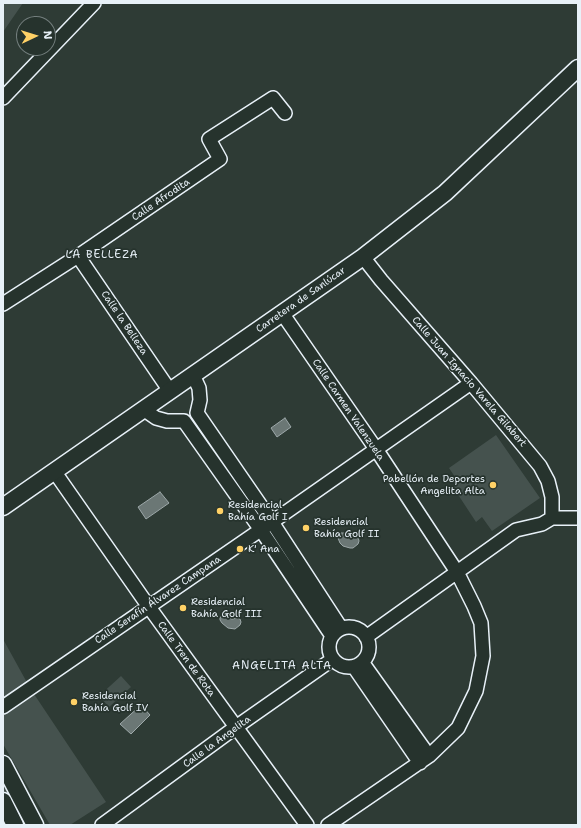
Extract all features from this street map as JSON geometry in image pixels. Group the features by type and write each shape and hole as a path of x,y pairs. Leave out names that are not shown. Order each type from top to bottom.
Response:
{"main road":[{"name":"Carretera de Sanlúcar","path":"3,507 363,257 445,193 578,68"},
{"path":"3,764 34,825"},
{"path":"3,801 15,825"}],"street":[{"path":"3,98 94,3"},
{"name":"Calle Afrodita","path":"3,304 78,256 220,159 209,140 273,98 285,113"},
{"name":"Calle la Belleza","path":"78,256 170,391"},
{"name":"Calle Juan Ignacio Varela Gilabert","path":"363,257 540,466 548,482 552,497 552,518"},
{"name":"Calle Carmen Valenzuela","path":"282,313 457,572 481,623 483,656 476,691 458,728 424,759 328,825"},
{"path":"143,409 156,418 167,421 184,421 196,413 200,400 199,388 193,375"},
{"name":"Calle Serafín Álvarez Campana","path":"3,707 261,530 471,383"},
{"path":"196,413 272,522 337,632"},
{"path":"184,421 261,530 337,632"},
{"name":"Calle Tren de Rota","path":"54,471 149,607 307,825"},
{"path":"366,637 516,530 542,524 552,518 578,518"},
{"path":"350,627 360,630 366,637 368,640 368,652 358,665 345,667 338,664 329,652 329,644 337,632 350,627"},
{"name":"Calle la Angelita","path":"102,825 236,727 333,659"},
{"path":"358,665 424,759"},
{"path":"3,822 8,825"}],"shaded area":[{"path":"3,3 23,3 3,32"},
{"path":"285,418 291,427 277,437 271,428"},
{"name":"Pabellón de Deportes Angelita Alta","path":"496,435 540,498 492,531 482,517 476,522 453,487 459,483 449,468"},
{"path":"160,492 169,503 146,519 138,507"},
{"path":"344,533 348,537 358,537 358,544 353,548 343,546 338,538 338,535"},
{"path":"222,615 226,615 232,619 240,619 240,625 235,629 228,628 220,620"},
{"path":"3,639 30,688 106,802 70,825 50,825 3,744"},
{"path":"121,676 131,687 109,707 99,696"},
{"path":"141,705 150,715 131,734 120,724"},
{"path":"3,774 30,825 22,825 3,789"}],"place":[{"name":"Pabellón de Deportes Angelita Alta","path":"493,485"},
{"name":"Residencial Bahía Golf I","path":"220,511"},
{"name":"Residencial Bahía Golf II","path":"306,528"},
{"name":"K' Ana","path":"240,549"},
{"name":"Residencial Bahía Golf III","path":"183,608"},
{"name":"Residencial Bahía Golf IV","path":"74,702"}],"district":[{"name":"LA BELLEZA","path":"102,255"},
{"name":"ANGELITA ALTA","path":"282,666"}]}
